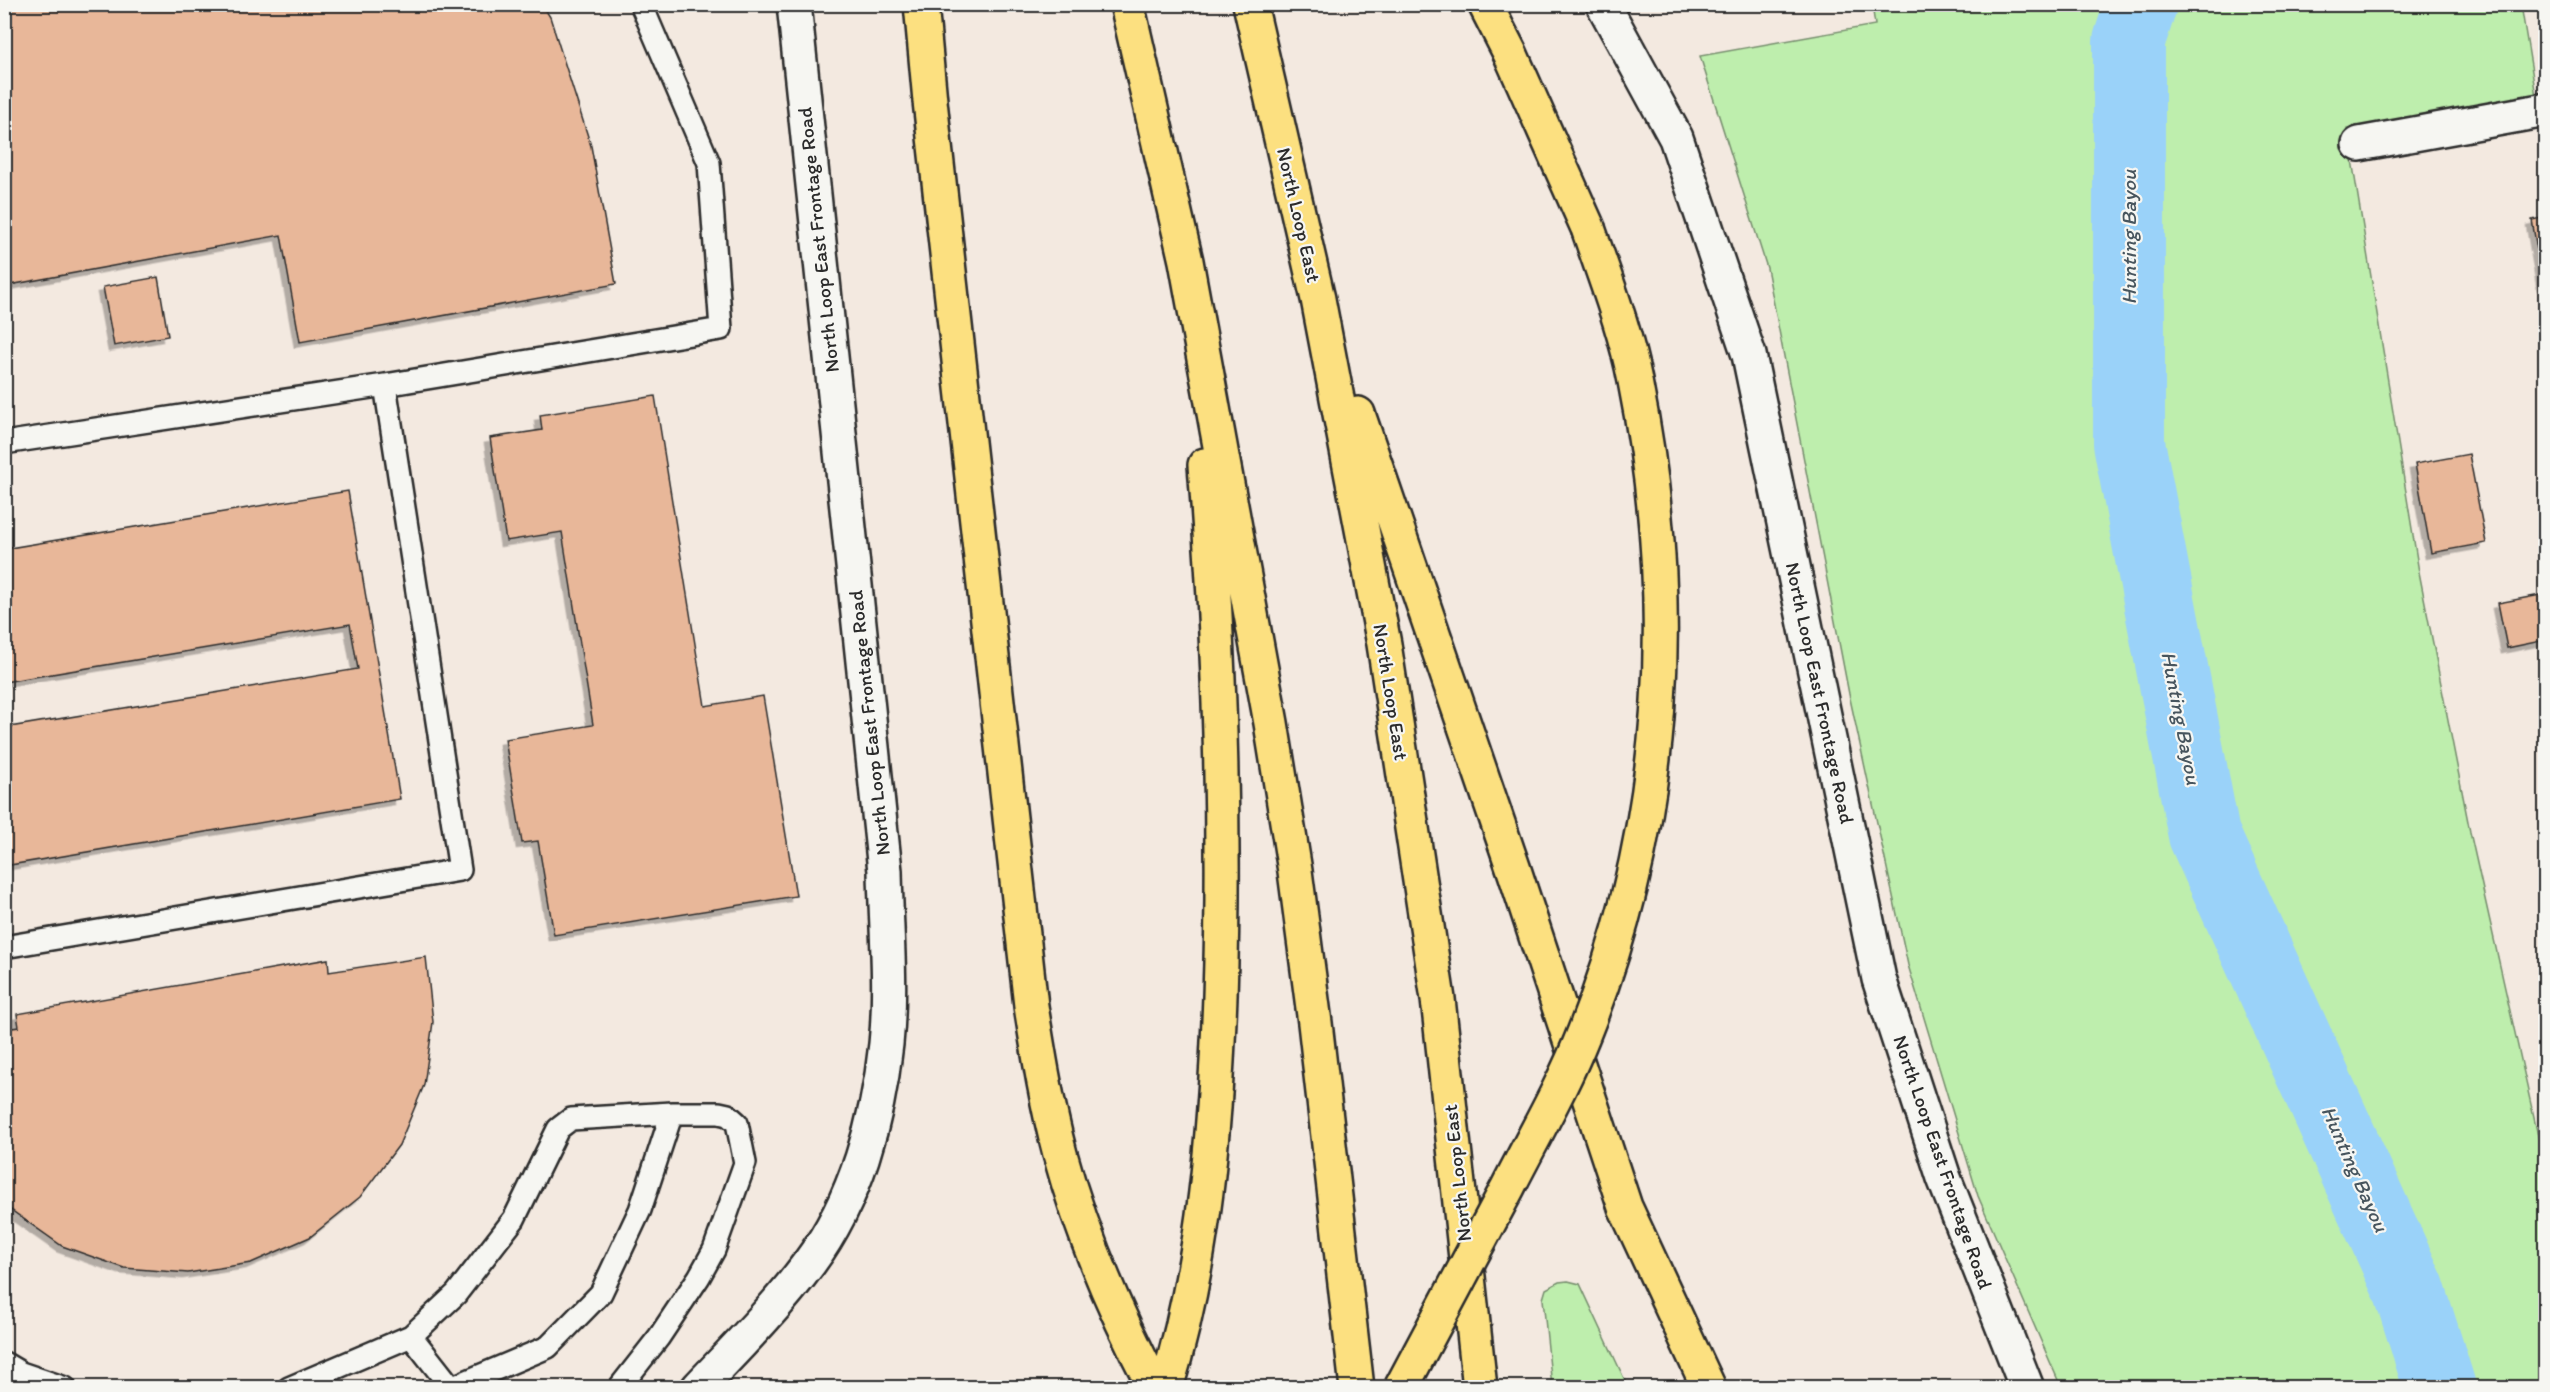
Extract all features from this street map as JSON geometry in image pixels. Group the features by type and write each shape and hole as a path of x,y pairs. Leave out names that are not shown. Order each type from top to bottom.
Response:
{"highway":[{"path":"921,4 1031,1006 1043,1081 1060,1155 1083,1227 1110,1294 1155,1388"},
{"path":"1127,4 1186,261 1271,723 1295,871 1342,1242 1357,1388"},
{"name":"North Loop East","path":"1250,4 1318,299 1384,644 1438,999 1480,1388"},
{"path":"1401,1388 1556,1094 1583,1034 1606,972 1644,824 1660,694 1659,540 1649,460 1635,378 1614,303 1588,228 1510,53 1485,4"},
{"path":"1166,1388 1196,1270 1209,1186 1221,964 1222,805 1214,616 1198,379 1186,261"},
{"path":"1318,299 1515,873 1625,1207 1709,1388"}],"main road":[{"name":"North Loop East Frontage Road","path":"698,1388 750,1334 811,1261 837,1217 861,1162 875,1111 886,1043 885,871 794,4"},
{"name":"North Loop East Frontage Road","path":"1603,4 1676,138 1749,354 1879,979 1944,1178 2027,1388"},
{"path":"2359,144 2546,110"}],"lane":[{"path":"4,442 385,385 721,329 709,163 641,4"},
{"path":"4,947 460,870 385,385"},
{"path":"411,1336 451,1387 548,1347 601,1293 640,1210 672,1113"},
{"path":"289,1388 411,1336 456,1294 514,1219 558,1129 571,1119 672,1113 728,1115 737,1123 745,1163 714,1250 659,1337 619,1388"},
{"path":"4,1363 21,1372 65,1388"}],"green space":[{"path":"1872,5 2521,5 2536,96 2347,129 2419,572 2470,832 2545,1167 2545,1387 2061,1387 1978,1196 1908,965 1849,694 1767,268 1700,56 1875,25"},
{"path":"1568,1281 1580,1284 1628,1387 1552,1387 1543,1299 1546,1289 1559,1282"}],"building":[{"path":"4,4 542,4 550,17 591,146 616,284 300,342 281,235 4,286"},
{"path":"2546,217 2546,285 2543,285 2532,220"},
{"path":"158,277 168,336 114,346 103,287"},
{"path":"655,396 705,706 763,696 796,896 554,935 538,841 522,843 505,739 593,725 562,532 506,541 490,438 542,430 540,415"},
{"path":"2469,454 2486,543 2431,553 2415,464"},
{"path":"348,491 400,799 4,866 4,728 358,669 350,624 4,682 4,549"},
{"path":"2546,594 2546,640 2507,648 2498,603"},
{"path":"426,957 433,1022 424,1085 399,1145 360,1197 310,1237 251,1263 188,1273 124,1268 62,1246 4,1205 4,1029 19,1027 17,1014 328,959 329,972"}],"waterway":[{"name":"Hunting Bayou","path":"2141,4 2129,41 2129,443 2204,835 2409,1289 2440,1388"}]}
